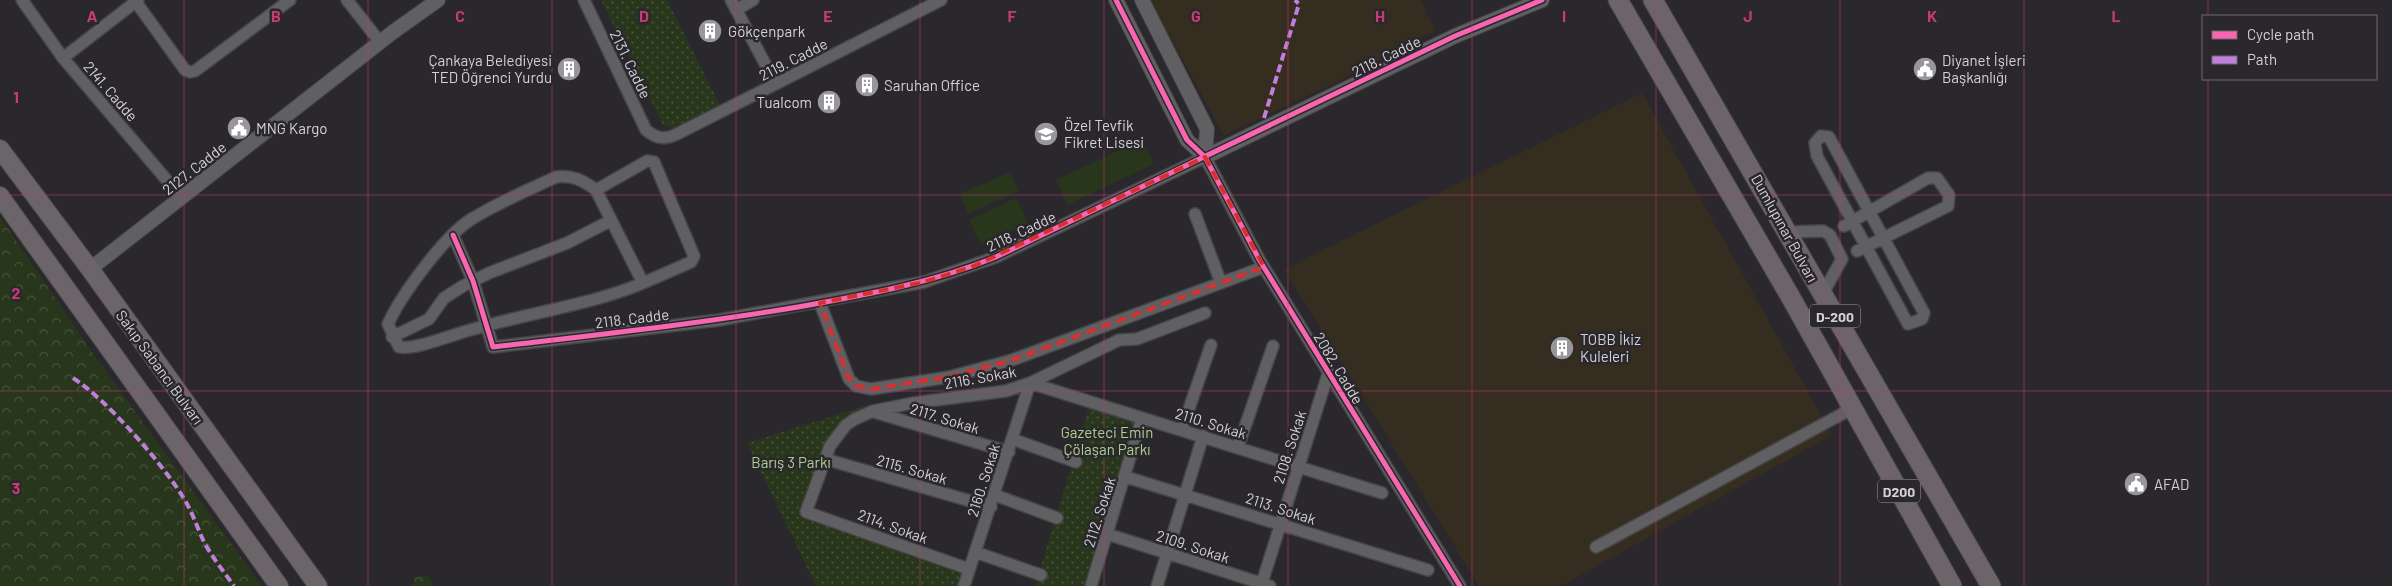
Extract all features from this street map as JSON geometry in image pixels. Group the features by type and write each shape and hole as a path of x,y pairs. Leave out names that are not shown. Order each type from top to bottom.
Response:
{"highway":[{"name":"Dumlupınar Bulvarı","path":"1653,0 1991,586"},
{"name":"Dumlupınar Bulvarı","path":"1615,2 1853,408 1948,582"}],"main road":[{"path":"1661,0 1679,46"},
{"name":"Sakıp Sabancı Bulvarı","path":"0,149 90,269 318,586"},
{"name":"Sakıp Sabancı Bulvarı","path":"0,196 280,586"}],"street":[{"name":"2141. Cadde","path":"22,0 63,58 182,198"},
{"path":"63,58 137,1 185,70 190,72 290,0"},
{"path":"347,0 380,42"},
{"name":"2127. Cadde","path":"90,269 380,42 438,0"},
{"name":"2131. Cadde","path":"584,0 646,130 656,137"},
{"path":"753,0 734,5 776,84"},
{"name":"2119. Cadde","path":"656,137 675,136 941,0"},
{"path":"1142,0 1207,128 1205,157"},
{"name":"2118. Cadde","path":"486,325 493,347 718,320 820,303 924,282 974,266 1020,247 1456,36 1542,0"},
{"path":"1121,2 1187,140 1205,157"},
{"path":"1821,136 1829,137 1924,313 1922,318 1908,324 1861,249 1848,224 1816,156 1815,143 1821,136"},
{"name":"2082. Cadde","path":"1205,157 1264,267 1456,584"},
{"path":"596,190 647,161 654,162 694,256 691,262 643,283 620,293 486,325 403,348 399,347 392,337 388,324 398,306 453,235 470,220 556,176 570,176 587,183 596,190 643,283"},
{"path":"1848,224 1928,178 1937,178 1949,196 1948,206 1861,249"},
{"path":"1195,214 1221,283"},
{"path":"392,337 429,319 444,298 473,281 567,243 610,221"},
{"path":"1788,232 1823,230 1831,234 1843,258 1822,295"},
{"path":"453,235 473,281 486,325"},
{"path":"820,303 849,379 856,386 871,389 949,377 1012,360 1264,267"},
{"name":"2116. Sokak","path":"806,512 830,446 846,425 873,411 1006,391 1030,383 1119,340 1137,339 1205,313"},
{"path":"1182,429 1210,344"},
{"path":"1238,447 1273,346"},
{"name":"2108. Sokak","path":"1264,585 1280,523 1328,374"},
{"name":"2110. Sokak","path":"1030,383 1382,493"},
{"name":"2160. Sokak","path":"964,586 1030,383"},
{"path":"1596,547 1853,408"},
{"name":"2117. Sokak","path":"873,411 1008,452"},
{"name":"2112. Sokak","path":"1091,586 1126,477 1142,418"},
{"path":"1157,586 1203,436"},
{"path":"1012,439 1076,462"},
{"name":"2115. Sokak","path":"825,459 991,507"},
{"name":"2113. Sokak","path":"1126,477 1428,570"},
{"path":"995,495 1057,518"},
{"name":"2114. Sokak","path":"806,512 969,569"},
{"name":"2109. Sokak","path":"1107,534 1264,585"},
{"path":"975,552 1041,574"}],"highlighted area":[{"path":"1205,157 1264,267 1012,360 949,377 871,389 856,386 849,379 820,303 924,282 974,266"}],"shaded area":[{"path":"1152,0 1421,0 1435,31 1335,83 1224,135 1152,5"},
{"path":"1642,93 1832,435 1561,586 1479,586 1284,269"}],"green space":[{"path":"601,0 667,0 722,109 682,131 663,125"},
{"path":"1143,139 1154,164 1067,205 1056,180"},
{"path":"1010,172 1019,191 968,214 960,194"},
{"path":"1016,198 1028,223 981,245 969,220"},
{"path":"0,217 94,355 262,586 0,586"},
{"name":"Gazeteci Emin Çölaşan Parkı","path":"1091,401 1142,418 1091,586 1035,586"},
{"name":"Barış 3 Parkı","path":"865,406 830,446 806,512 969,569 964,586 816,586 747,443"},
{"path":"429,576 433,586 412,586 415,577"}],"marked path":[{"path":"1264,118 1299,4 1295,0"},
{"path":"73,378 117,416 162,467 186,502 207,548 234,586"}],"cycle path":[{"path":"1116,0 1187,140 1205,157 1260,261 1460,586"},
{"path":"453,235 473,281 493,347 722,319 873,293 947,274 996,257 1455,36 1542,0"}],"place":[{"name":"Gökçenpark","path":"710,31"},
{"name":"Çankaya Belediyesi TED Öğrenci Yurdu","path":"569,69"},
{"name":"Diyanet İşleri Başkanlığı","path":"1925,69"},
{"name":"Saruhan Office","path":"867,85"},
{"name":"Tualcom","path":"829,102"},
{"name":"MNG Kargo","path":"239,128"},
{"name":"Özel Tevfik Fikret Lisesi","path":"1046,134"},
{"name":"TOBB İkiz Kuleleri","path":"1562,348"},
{"name":"AFAD","path":"2136,484"}]}
